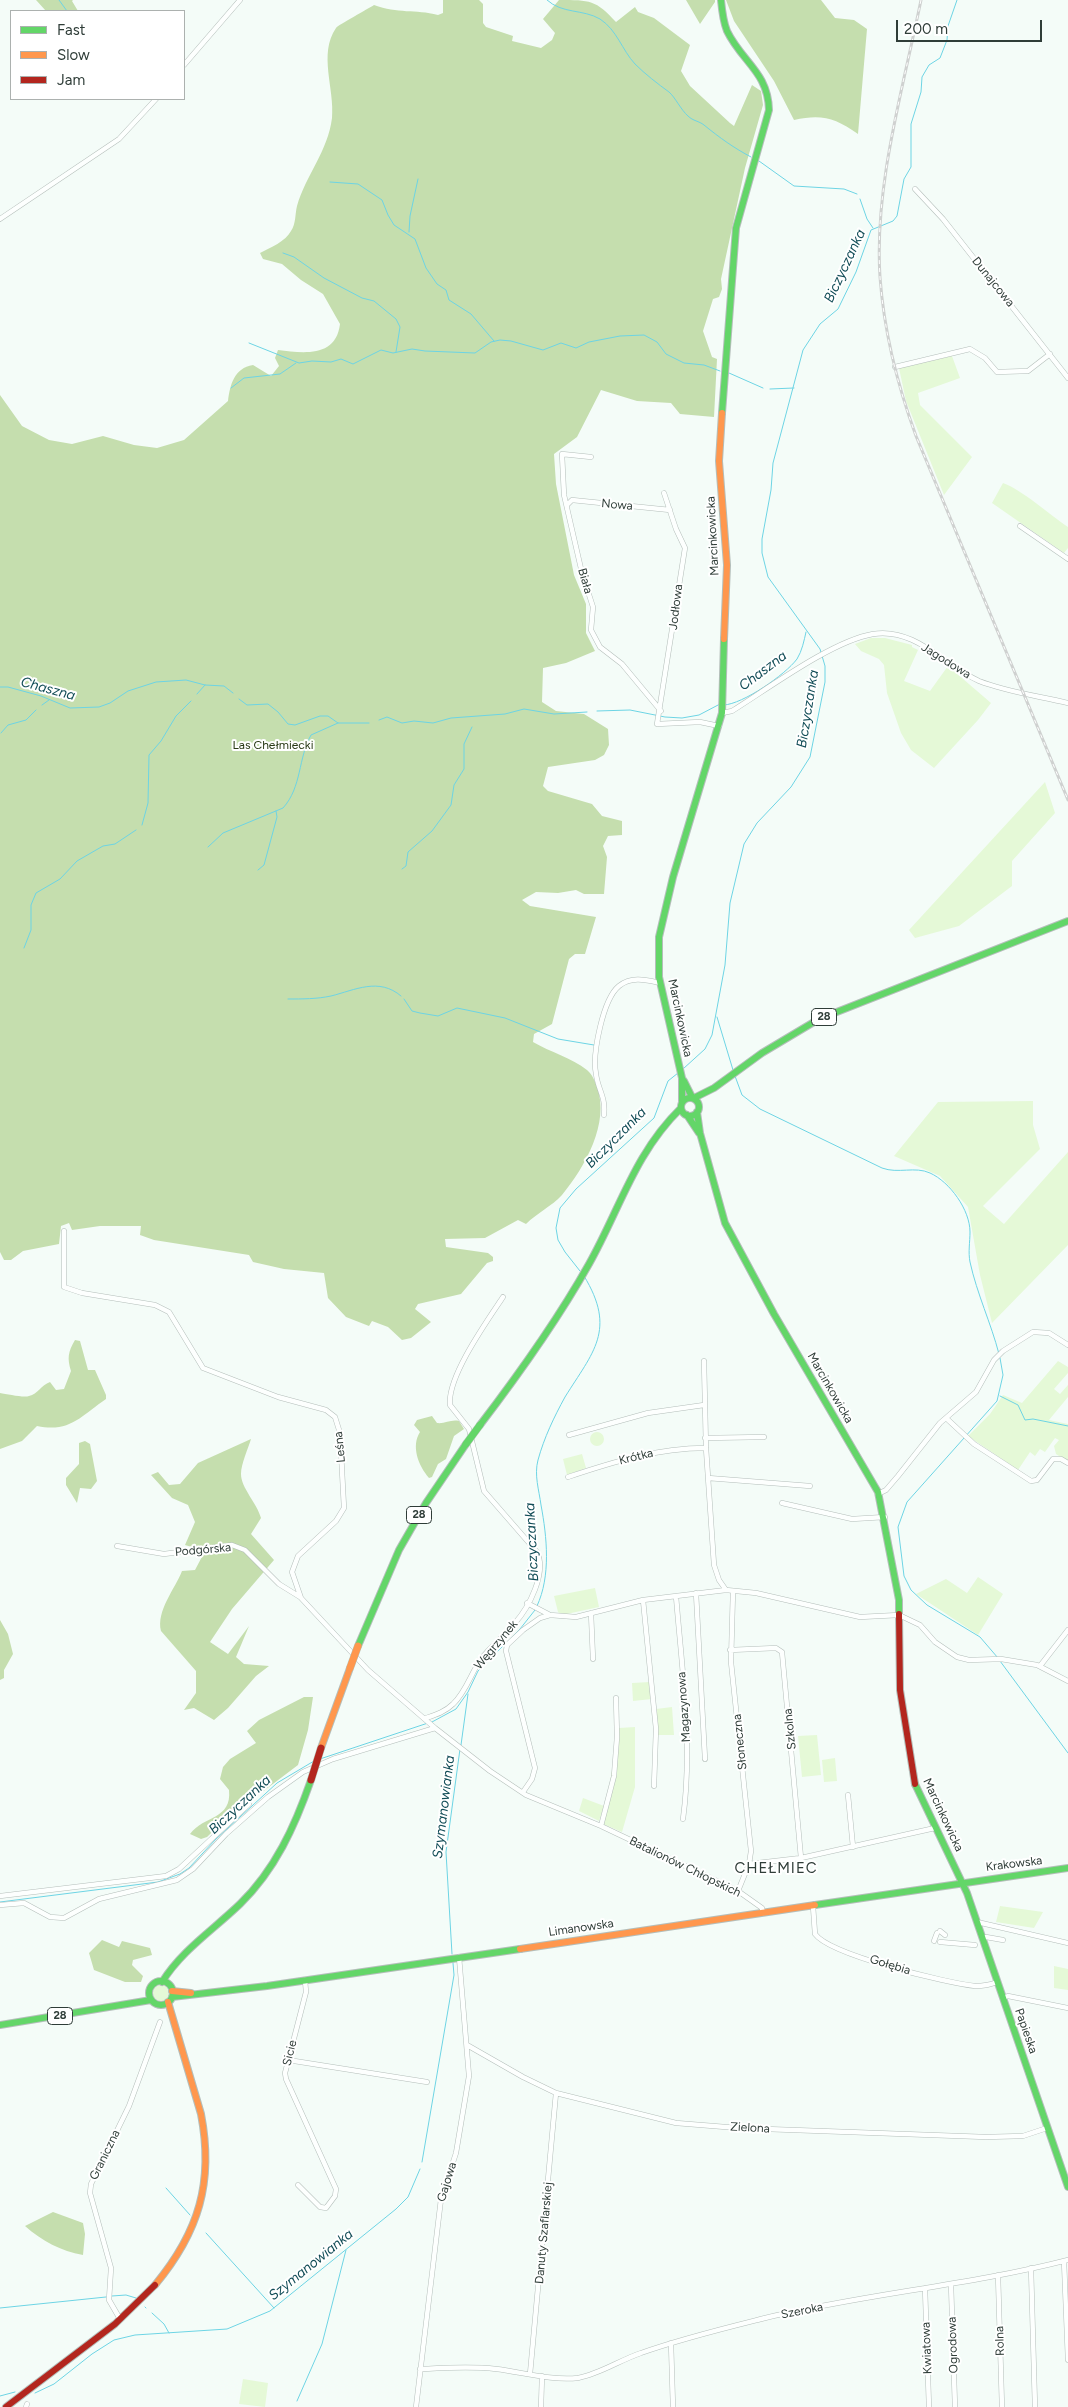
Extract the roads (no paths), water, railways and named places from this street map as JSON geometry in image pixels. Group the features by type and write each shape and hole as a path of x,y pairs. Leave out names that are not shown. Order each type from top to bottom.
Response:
{"main road":[{"name":"Marcinkowicka","path":"721,0 729,35 763,77 770,98 769,110 736,228 732,261 719,461 727,565 722,707 719,726 661,923 660,982 678,1065 682,1078 698,1109 700,1133 725,1223 774,1314 878,1494 885,1517 899,1615 900,1690 912,1771 916,1788 962,1882"},
{"name":"28","path":"0,2025 120,2006 150,1996 152,1985 165,1983 172,1967 258,1885 287,1842 358,1646 400,1550 426,1503 466,1444 518,1374 575,1286 588,1264 644,1151 657,1132 668,1121 684,1110 693,1098 714,1088 786,1037 813,1022 1068,921"},
{"name":"Marcinkowicka","path":"682,1078 684,1110 700,1133"},
{"name":"28","path":"698,1109 714,1088"},
{"path":"684,1110 698,1109"},
{"name":"Krakowska","path":"962,1882 1068,1868"},
{"name":"Limanowska","path":"168,1999 813,1906 962,1882"},
{"name":"Papieska","path":"962,1882 1068,2188"},
{"path":"6,2407 143,2300 174,2265 193,2229 204,2187 206,2150 201,2115 173,2028 165,1983"},
{"path":"150,1996 168,1999"}],"street":[{"path":"185,64 240,0"},
{"path":"0,220 118,139 155,100"},
{"name":"Dunajcowa","path":"915,188 943,220 1068,378"},
{"path":"895,367 970,349 985,358 996,372 1028,371 1050,354"},
{"name":"Biała","path":"591,457 562,454 562,482 582,572 593,607 591,630 600,647 622,664 659,717"},
{"name":"Jodłowa","path":"659,717 685,548 664,493"},
{"name":"Nowa","path":"567,505 572,500 670,510"},
{"path":"1020,526 1068,559"},
{"name":"Jagodowa","path":"722,707 732,711 829,651 874,634 887,634 919,643 978,680 1068,703"},
{"path":"659,717 719,726"},
{"path":"604,1115 604,1095 595,1068 596,1047 605,1012 616,990 634,980 660,982"},
{"name":"Leśna","path":"64,1231 64,1287 82,1293 155,1305 169,1312 202,1368 278,1397 326,1410 335,1418 340,1433 345,1503 342,1514 298,1556 293,1565 292,1572 301,1598 368,1670 426,1718"},
{"name":"Węgrzynek","path":"426,1718 453,1704 482,1658 517,1621 528,1604 538,1574 539,1555 484,1491 467,1423 452,1408 449,1401 451,1390 470,1349 503,1297"},
{"path":"878,1494 890,1485 946,1418 976,1392 1002,1352 1033,1332 1049,1333 1068,1345"},
{"path":"704,1362 705,1438 714,1565 726,1590"},
{"path":"569,1435 648,1413 704,1406"},
{"path":"946,1418 968,1439 1031,1480 1037,1480 1053,1459 1061,1459 1068,1463"},
{"path":"705,1438 764,1437"},
{"name":"Krótka","path":"568,1476 631,1457 664,1450 706,1448"},
{"path":"708,1478 810,1486"},
{"path":"782,1504 852,1519 885,1517"},
{"name":"Podgórska","path":"117,1546 164,1554 232,1545 245,1550 279,1584 301,1598"},
{"path":"528,1604 541,1612 564,1617 591,1613 643,1600 733,1590 860,1617 899,1615 920,1625 934,1642 957,1656 969,1660 999,1659 1040,1666 1068,1682"},
{"name":"Słoneczna","path":"733,1590 730,1650 751,1851 749,1864 738,1891"},
{"name":"Magazynowa","path":"696,1593 705,1759"},
{"name":"Magazynowa","path":"676,1596 687,1730 686,1794 683,1819"},
{"path":"643,1600 656,1729 654,1786"},
{"path":"591,1613 593,1659"},
{"path":"523,1792 532,1779 535,1768 506,1651 507,1645 523,1630 540,1618 550,1615"},
{"path":"1040,1666 1068,1630"},
{"name":"Szkolna","path":"730,1650 776,1648 782,1652 801,1858"},
{"path":"601,1826 614,1776 617,1737 616,1698"},
{"name":"Batalionów Chłopskich","path":"426,1718 434,1727 460,1747 523,1792 601,1826 738,1891 762,1908 763,1913"},
{"path":"0,1905 24,1904 50,1917 64,1918 99,1899 177,1880 268,1797 303,1772 333,1759 434,1727"},
{"path":"848,1794 853,1847"},
{"path":"0,1896 166,1876 179,1869 249,1804"},
{"path":"749,1864 801,1858 935,1828"},
{"name":"Gołębia","path":"813,1906 815,1934 832,1946 893,1967 963,1984 986,1986 998,1982"},
{"path":"977,1922 1068,1943"},
{"path":"934,1940 938,1932 946,1935"},
{"path":"986,1937 1003,1940"},
{"path":"940,1942 975,1945"},
{"name":"Gajowa","path":"416,2407 441,2199 456,2153 467,2085 467,2045 459,1957"},
{"name":"Sicie","path":"298,2185 320,2207 326,2208 335,2196 336,2189 286,2079 288,2060 306,1992 306,1980"},
{"path":"1003,1998 1008,1996 1068,2008"},
{"name":"Graniczna","path":"120,2319 109,2300 111,2268 90,2193 91,2184 129,2106 160,2022"},
{"name":"Zielona","path":"467,2045 523,2077 556,2093 646,2117 685,2124 986,2137 1023,2136 1047,2128"},
{"path":"288,2060 427,2082"},
{"name":"Danuty Szaflarskiej","path":"530,2374 556,2093"},
{"path":"1066,2260 1068,2360"},
{"name":"Szeroka","path":"420,2370 457,2367 562,2378 592,2374 638,2354 671,2343 801,2310 998,2276 1066,2260"},
{"path":"1031,2268 1034,2407"},
{"name":"Rolna","path":"998,2276 1002,2407"},
{"name":"Ogrodowa","path":"951,2284 955,2407"},
{"name":"Kwiatowa","path":"925,2288 929,2407"},
{"path":"671,2343 673,2407"},
{"path":"541,2407 542,2376"}],"waterway":[{"path":"59,0 66,10"},
{"path":"547,0 566,10 587,14 600,19 615,34 635,64 669,92 688,116 751,157"},
{"name":"Biczyczanka","path":"683,1069 705,1049 712,1035 725,965 730,903 744,844 757,823 791,787 810,757 825,682 825,666 820,649 768,577 762,553 762,539 771,490 773,463 803,350 820,324 838,309 856,272 871,230 893,221 897,216 904,179 911,167 911,124 921,92 922,77 929,65 940,58 947,40 948,26 957,0"},
{"path":"759,161 794,186 844,189 857,194"},
{"path":"409,232 410,216 418,179"},
{"path":"330,182 358,184 382,200 394,225 415,239 426,268 437,284 446,290 449,300 471,314 494,341"},
{"path":"860,199 867,219 873,228"},
{"path":"283,253 294,257 324,278 362,298 374,301 396,319 400,327 396,352"},
{"path":"249,343 299,363 312,361 331,362 341,359 353,364 381,350 393,353 412,349 475,353 491,342 500,340 511,341 543,350 561,343 576,348 589,342 620,336 644,335 657,342 666,354 684,363 704,365 720,371"},
{"path":"231,388 244,378 280,374 296,363"},
{"path":"729,373 763,388"},
{"path":"770,389 794,388"},
{"name":"Chaszna","path":"724,705 742,700 763,688 791,666 799,656 806,632"},
{"name":"Chaszna","path":"0,687 8,687 41,696 70,708 99,707 110,703 128,691 156,682 186,680 205,685 224,686 233,693"},
{"path":"197,694 205,685"},
{"name":"Chaszna","path":"239,699 247,705 268,704 288,724 295,725 320,716 328,716 338,723 369,723"},
{"path":"42,705 49,700"},
{"path":"142,825 148,803 149,755 161,741 176,716 191,701"},
{"name":"Chaszna","path":"597,711 630,710 665,717 682,718 699,715 720,704"},
{"name":"Chaszna","path":"379,720 387,717 402,723 414,721 433,723 451,718 505,714 524,709 554,714 587,712"},
{"path":"1,733 8,725 26,720 36,710"},
{"path":"208,847 223,833 283,808 294,791 311,735 338,723"},
{"path":"402,869 406,866 408,852 432,831 451,805 454,785 464,769 464,744 472,727"},
{"path":"258,870 264,865 277,817 276,811"},
{"path":"24,948 31,930 31,905 36,893 60,879 77,861 103,846 115,844 136,830"},
{"path":"288,999 326,997 358,988 376,986 393,990 401,996"},
{"path":"404,999 412,1011 420,1013 438,1016 457,1008 505,1018 558,1039 594,1045"},
{"path":"717,1017 733,1070"},
{"name":"Biczyczanka","path":"580,1271 558,1240 556,1228 560,1208 576,1189 654,1118 668,1081 678,1073"},
{"path":"735,1076 742,1095 760,1109 882,1168 888,1170 924,1171 945,1183 958,1198 967,1215 970,1232 970,1262 999,1354"},
{"name":"Biczyczanka","path":"537,1606 546,1569 545,1530 537,1477 538,1460 557,1412 592,1353 600,1326 599,1311 594,1295 584,1276"},
{"path":"998,1658 980,1637 927,1605 911,1590 904,1576 898,1527 907,1502 997,1401 1003,1375 1000,1358"},
{"path":"1000,1396 1018,1405 1025,1420 1033,1419 1068,1426"},
{"name":"Biczyczanka","path":"432,1722 456,1709 468,1692 478,1671 520,1629 535,1610"},
{"path":"1000,1661 1068,1753"},
{"name":"Szymanowianka","path":"461,1745 468,1694"},
{"name":"Biczyczanka","path":"320,1759 428,1723"},
{"name":"Szymanowianka","path":"452,1954 446,1852 460,1749"},
{"name":"Biczyczanka","path":"0,1902 158,1882 180,1874 189,1868 216,1839 277,1783 314,1761"},
{"name":"Szymanowianka","path":"422,2162 454,1975 453,1963"},
{"name":"Szymanowianka","path":"35,2393 54,2384 92,2354 114,2340 135,2335 227,2329 270,2311 396,2209 408,2197 420,2169"},
{"path":"166,2188 190,2215"},
{"path":"206,2233 274,2308"},
{"path":"297,2401 322,2344 346,2250"},
{"path":"112,2296 126,2295 136,2298"},
{"path":"0,2308 106,2297"},
{"path":"152,2313 164,2324 169,2333"},
{"name":"Szymanowianka","path":"0,2396 15,2392"}],"railway":[{"path":"921,0 892,138 881,208 880,277 888,338 897,377 916,436 1068,800"}],"district":[{"name":"CHEŁMIEC","path":"776,1869"}],"park label":[{"name":"Las Chełmiecki","path":"273,745"}]}
